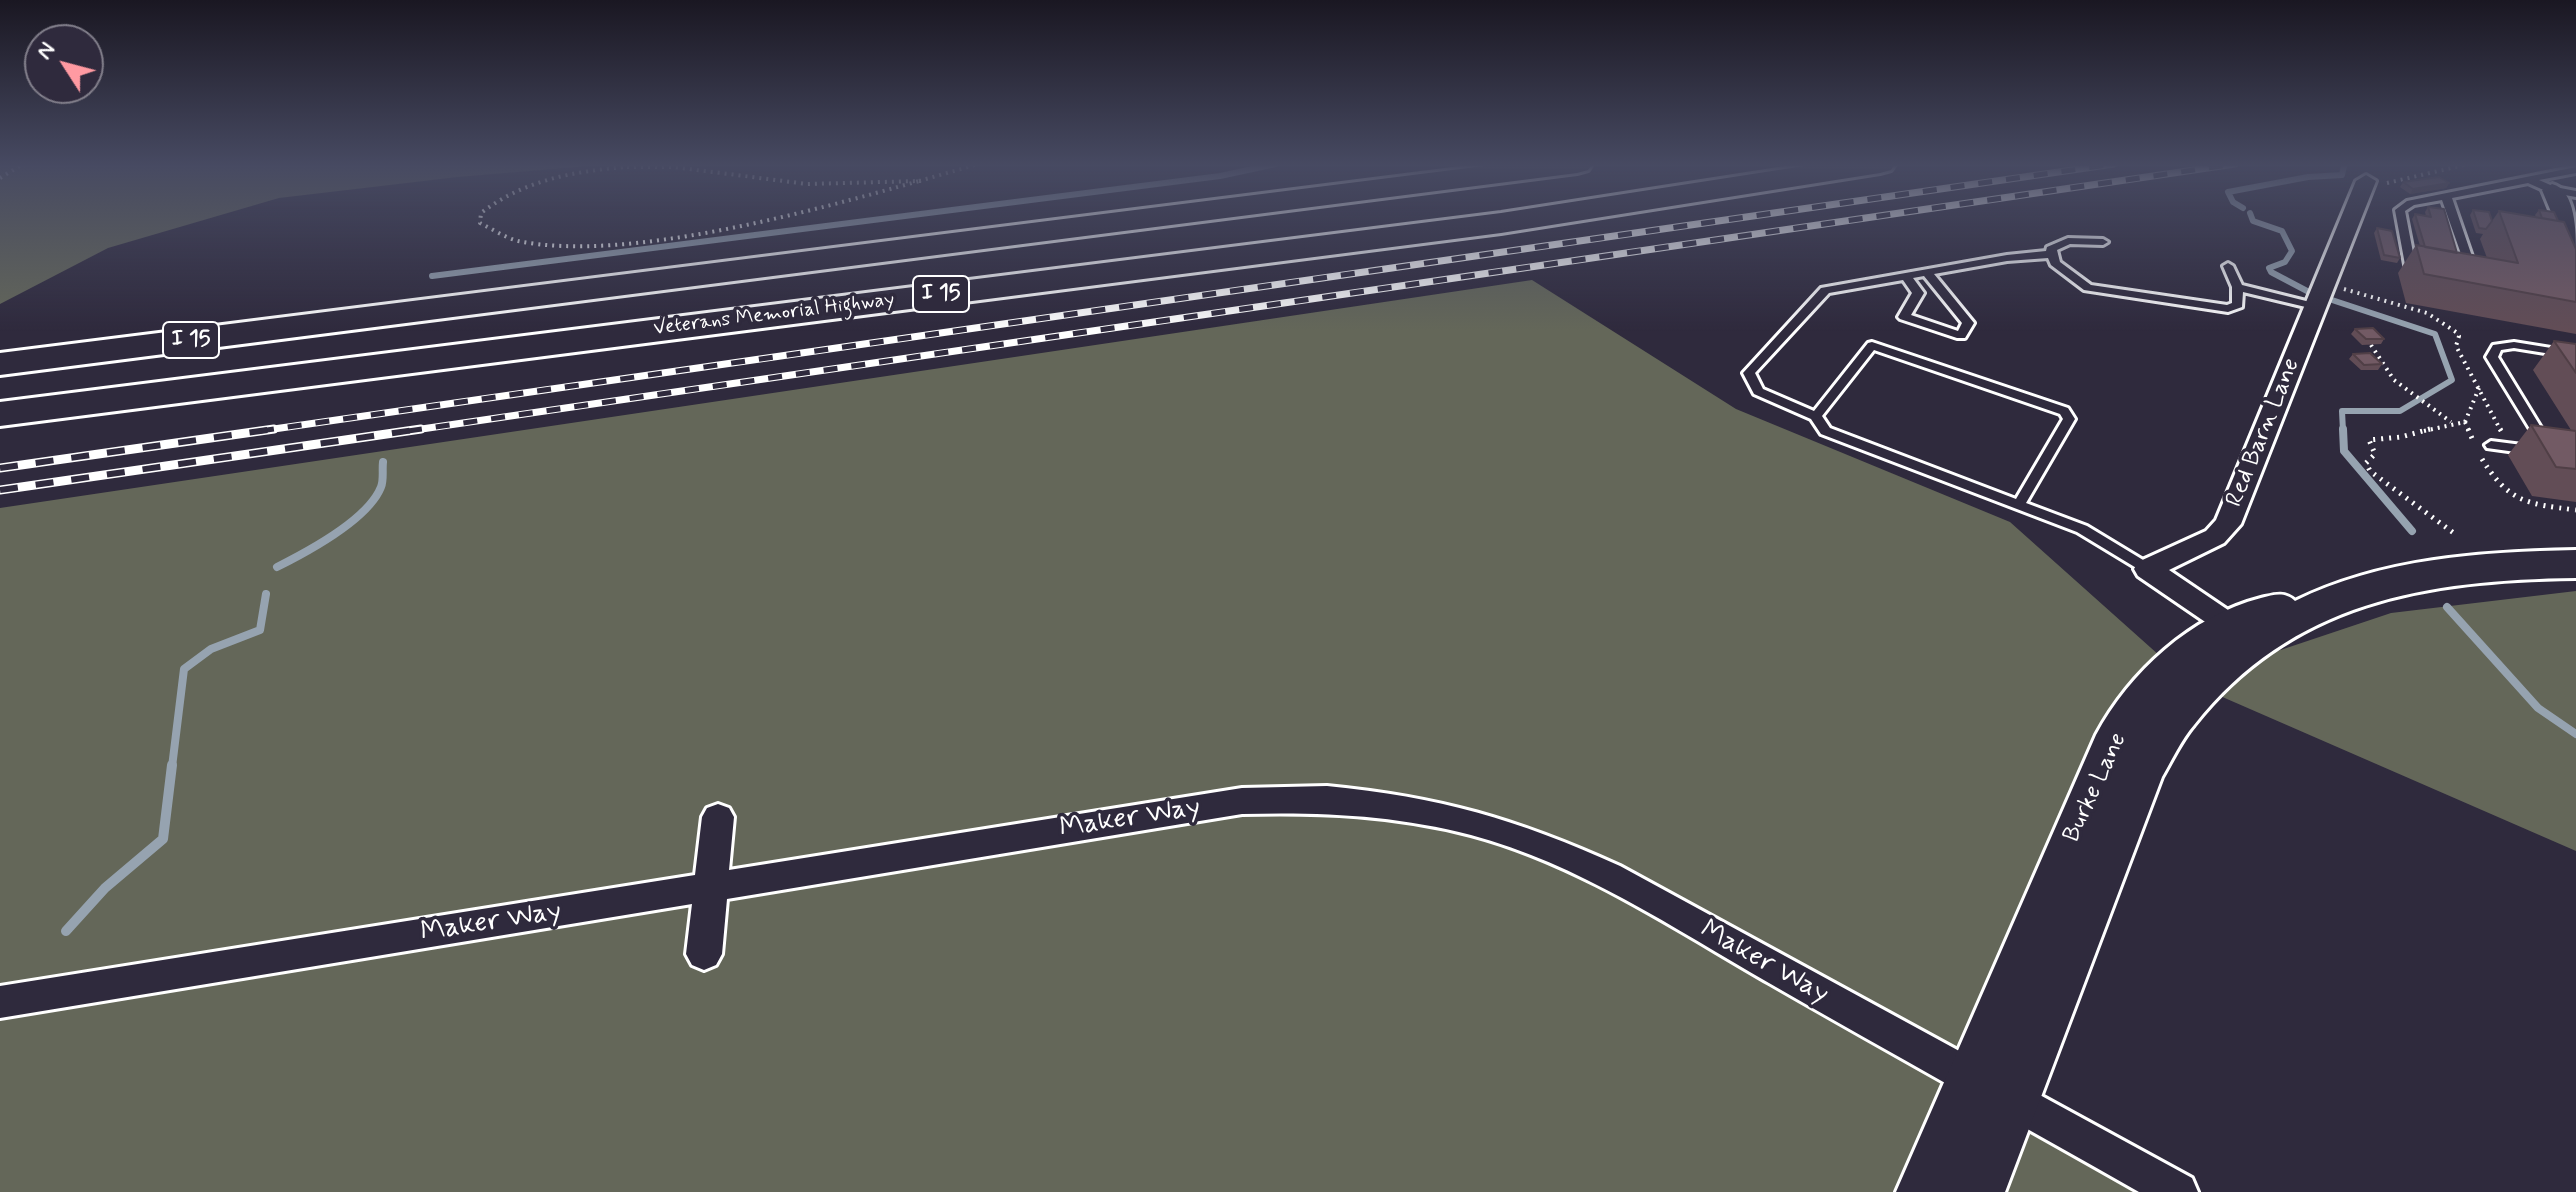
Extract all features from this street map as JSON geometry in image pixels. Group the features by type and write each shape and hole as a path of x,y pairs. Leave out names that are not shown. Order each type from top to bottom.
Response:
{"highway":[{"name":"Veterans Memorial Highway","path":"0,364 1138,220"},
{"name":"Veterans Memorial Highway","path":"0,414 1523,220"}],"street":[{"name":"Red Barn Lane","path":"2148,569 2215,537 2228,524 2351,220"},
{"path":"2565,220 2575,243"},
{"name":"Burke Lane","path":"1924,1192 2118,735 2156,685 2192,652 2371,586 2426,574 2489,567 2576,564"},
{"path":"2148,569 2242,633"},
{"name":"Burke Lane","path":"1977,1192 2153,749 2242,633"},
{"name":"Maker Way","path":"0,1002 1242,801 1330,797 1411,805 1522,835 1591,866 2178,1192"},
{"path":"704,954 718,817"}],"lane":[{"path":"2402,220 2411,270 2424,272"},
{"path":"2454,220 2476,282 2463,279"},
{"path":"2103,242 2068,241 2051,249 2055,263 2088,288 2228,309 2238,305 2237,287 2228,266"},
{"path":"2052,254 2007,258 1825,290 1749,373 1758,391 1816,416 1825,431 2096,536 2148,569"},
{"path":"1906,276 1918,293 1904,317 1961,336 1968,323 1927,273"},
{"path":"2237,287 2314,306"},
{"path":"1816,416 1872,345 2064,411 2069,419 2019,504"},
{"path":"2491,445 2550,453 2492,357 2497,347 2514,345 2576,355"}],"path":[{"path":"480,220 489,233 507,241 572,248 760,220"},
{"path":"2325,283 2427,313 2456,332 2479,388 2507,440"},
{"path":"2371,345 2379,363 2406,393 2451,422"},
{"path":"2479,388 2465,422 2497,484 2508,495 2526,503 2576,510"},
{"path":"2455,534 2366,465 2375,454 2369,442 2372,437 2395,438 2451,422 2465,422"}],"green space":[{"path":"0,220 205,220 108,248 0,304"},
{"path":"1532,280 1736,409 2010,522 2188,681 2391,613 2576,591 2576,851 2188,682 2037,1111 2190,1192 0,1192 0,508"}],"building":[{"path":"2417,220 2447,220 2457,253 2425,247"},
{"path":"2476,220 2492,220 2486,229 2479,228"},
{"path":"2502,220 2564,222 2576,249 2576,302 2424,274 2416,245 2518,263"},
{"path":"2377,228 2392,231 2400,258 2384,255"},
{"path":"2373,328 2384,339 2366,339 2355,329"},
{"path":"2554,341 2576,344 2576,373"},
{"path":"2370,353 2382,364 2364,365 2353,354"},
{"path":"2531,425 2576,431 2576,469 2556,467"}],"waterway":[{"path":"432,276 876,220"},
{"path":"2252,220 2282,231 2292,251 2285,262 2269,268 2271,272 2307,291"},
{"path":"2332,300 2435,334 2452,380 2400,411 2342,411 2343,431"},
{"path":"2343,429 2344,451 2412,531"},
{"path":"277,567 335,534 363,511 381,487 383,462"},
{"path":"172,767 184,669 211,649 260,630 266,594"},
{"path":"2447,607 2538,708 2576,734"},
{"path":"66,931 105,888 163,839 172,765"}],"railway":[{"path":"264,430 1728,220"},
{"path":"408,431 1854,220"},
{"path":"264,430 274,429"},
{"path":"0,490 421,429"},
{"path":"0,468 264,430"},
{"path":"260,431 264,430"}]}
